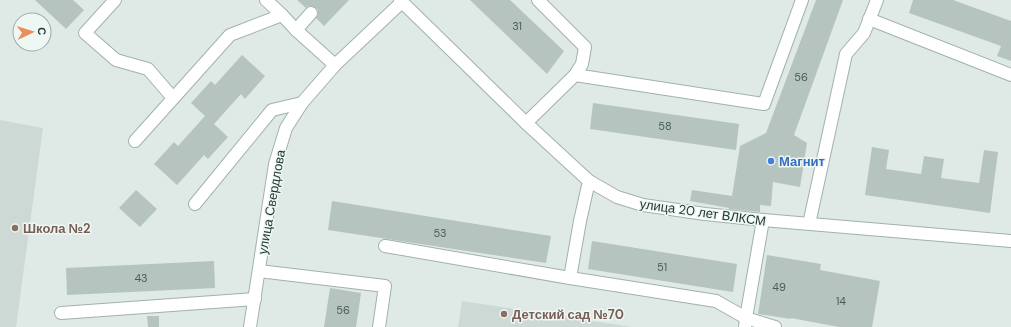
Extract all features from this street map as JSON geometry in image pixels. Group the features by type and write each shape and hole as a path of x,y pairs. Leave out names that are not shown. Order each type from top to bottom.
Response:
{"street":[{"path":"115,0 85,33 116,60 148,69 174,98"},
{"path":"266,0 335,66"},
{"path":"526,123 575,75 582,64 585,47 538,0"},
{"path":"575,75 764,104 802,0"},
{"path":"808,224 846,54 864,33 877,0"},
{"name":"улица Свердлова","path":"250,327 275,164 286,128 302,103 335,66 401,1"},
{"name":"улица 20 лет ВЛКСМ","path":"401,1 526,123 589,181 617,197 643,205 705,214 1011,241"},
{"path":"296,30 311,13"},
{"path":"135,141 230,34 282,15"},
{"path":"869,19 1011,75"},
{"path":"195,204 272,110 302,103"},
{"path":"570,278 589,181"},
{"path":"746,322 763,220"},
{"path":"385,246 570,278 716,301 746,322 775,327"},
{"path":"259,271 385,286 379,327"},
{"path":"61,313 254,299"}],"shaded area":[{"name":"Школа №2","path":"0,120 43,128 16,327 0,327"},
{"name":"Детский сад №70","path":"462,301 632,327 458,327"}],"building":[{"path":"35,0 73,0 84,10 66,29 52,16 52,12 48,12"},
{"path":"297,0 349,0 324,26 316,18 318,10 316,8 308,6 306,8"},
{"path":"470,0 510,0 564,51 547,74"},
{"path":"816,0 843,0 794,135 807,143 800,187 773,182 771,206 760,205 760,212 729,209 690,201 692,190 732,196 740,146 766,133"},
{"path":"913,0 953,0 1011,21 1011,61 997,56 1001,46 909,13"},
{"path":"242,55 265,76 245,99 241,94 214,124 228,137 208,159 204,155 177,185 154,164 174,142 178,146 205,116 191,103 211,81 215,85"},
{"path":"593,103 739,124 736,150 590,129"},
{"path":"872,147 889,150 886,169 921,174 924,156 944,159 941,178 979,183 984,150 998,152 990,213 865,195"},
{"path":"136,190 157,209 140,227 119,208"},
{"path":"332,201 551,236 546,263 328,230"},
{"path":"592,241 737,264 733,292 588,269"},
{"path":"767,255 821,264 820,270 880,281 872,327 839,327 791,318 758,314"},
{"path":"214,261 215,288 67,295 66,268"},
{"path":"330,288 361,293 356,327 324,327"},
{"path":"147,316 159,316 159,327 148,327"}],"place":[{"name":"Магнит","path":"771,161"},
{"name":"Школа №2","path":"15,228"},
{"name":"Детский сад №70","path":"504,314"}]}
